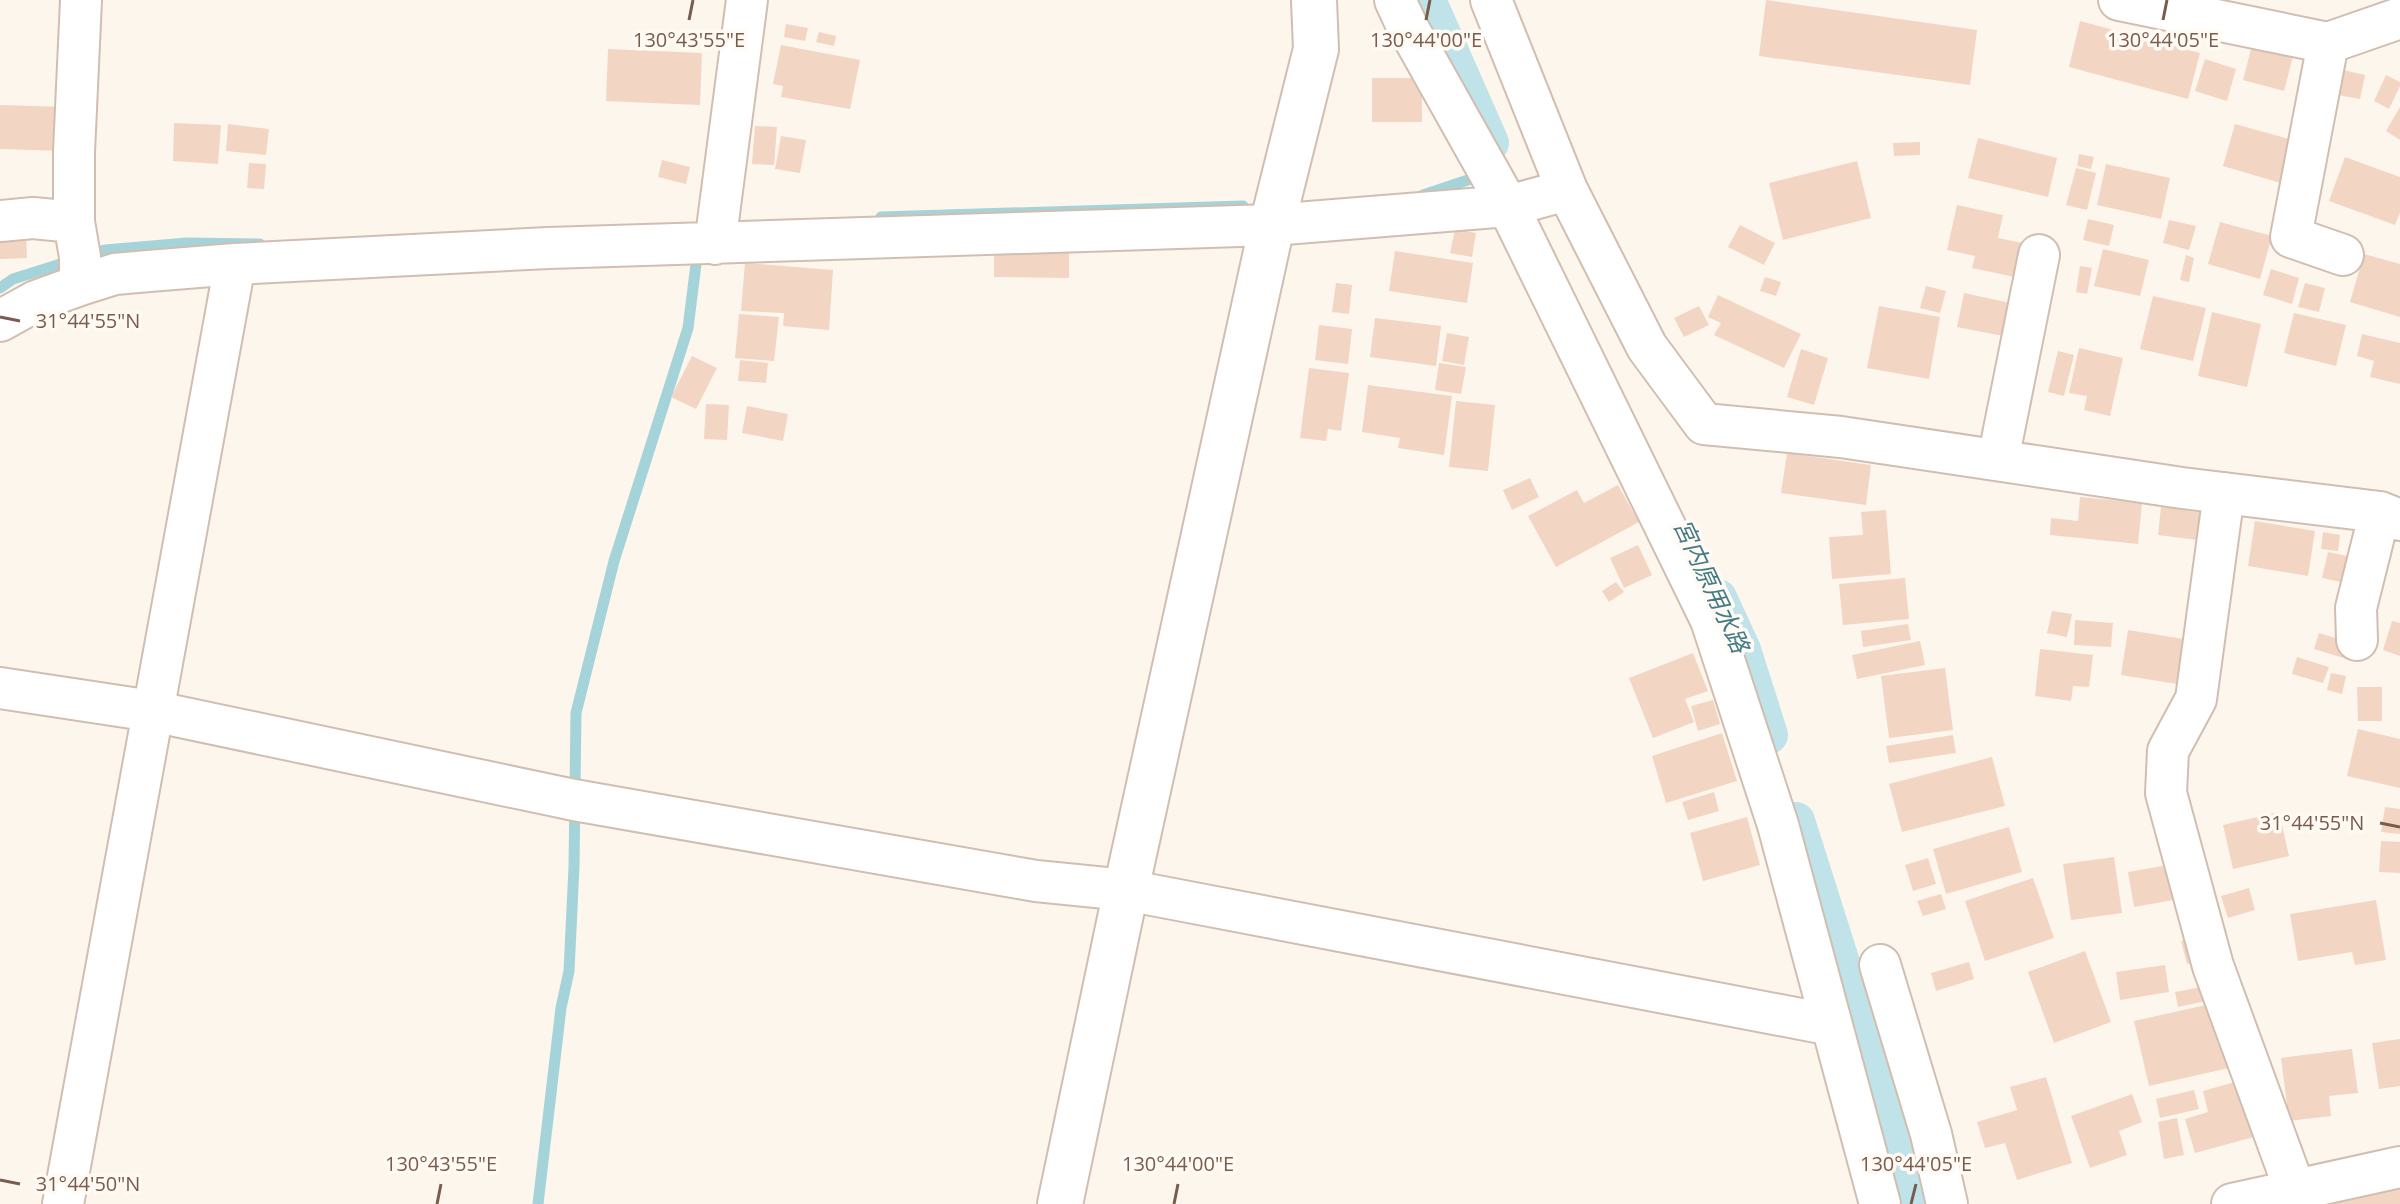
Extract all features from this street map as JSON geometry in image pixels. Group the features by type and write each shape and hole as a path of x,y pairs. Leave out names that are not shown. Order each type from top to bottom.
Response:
{"street":[{"path":"80,285 80,257 74,222 74,152 81,0"},
{"path":"704,244 721,199 747,0"},
{"path":"1060,1204 1272,225 1316,49 1314,0"},
{"path":"1395,0 1505,201 1711,620 1778,825 1880,1204"},
{"path":"1491,0 1565,191 1647,347 1704,424 1841,437 2390,516 2356,608 2357,640"},
{"path":"2119,0 2328,43 2400,18"},
{"path":"2328,43 2291,237 2343,255"},
{"path":"0,321 36,301 115,274 235,264 548,248 1272,225 1505,201 1565,191"},
{"path":"0,221 33,218 74,222"},
{"path":"1998,460 2039,255"},
{"path":"63,1204 235,264"},
{"path":"2224,493 2196,699 2168,751 2166,793 2213,966 2295,1190"},
{"path":"0,688 152,711 587,802 1036,881 1126,890 1832,1025"},
{"path":"1880,965 1931,1134 1947,1204"},
{"path":"2232,1204 2400,1167"}],"building":[{"path":"1766,0 1977,30 1970,85 1759,56"},
{"path":"2080,21 2200,53 2188,99 2069,67"},
{"path":"786,24 808,28 805,41 784,37"},
{"path":"819,32 836,36 834,46 816,42"},
{"path":"2255,34 2296,45 2284,91 2243,80"},
{"path":"781,45 860,60 850,109 781,97 783,86 773,84"},
{"path":"608,49 702,53 700,105 606,101"},
{"path":"2205,59 2236,69 2227,101 2195,91"},
{"path":"2343,70 2365,75 2360,99 2338,95"},
{"path":"2386,75 2400,82 2389,109 2374,101"},
{"path":"1372,78 1422,78 1422,122 1372,122"},
{"path":"0,105 65,107 63,151 0,149"},
{"path":"2400,107 2400,140 2386,131"},
{"path":"174,123 221,125 218,164 173,161"},
{"path":"228,124 269,129 266,155 226,151"},
{"path":"2235,124 2296,141 2284,184 2223,166"},
{"path":"755,126 777,127 774,165 752,164"},
{"path":"781,136 806,140 800,173 775,169"},
{"path":"1978,138 2057,158 2048,197 1968,178"},
{"path":"1920,142 1920,155 1894,156 1893,143"},
{"path":"2079,154 2094,157 2091,169 2077,166"},
{"path":"2345,157 2400,177 2400,213 2395,225 2329,201"},
{"path":"662,160 690,167 686,184 658,177"},
{"path":"1857,161 1871,218 1783,240 1769,183"},
{"path":"249,163 266,164 264,189 247,188"},
{"path":"2106,164 2170,178 2161,219 2097,205"},
{"path":"2076,168 2096,173 2087,210 2066,205"},
{"path":"1957,205 2003,215 1998,238 2036,246 2029,280 1972,268 1975,256 1947,250"},
{"path":"2088,219 2114,225 2109,246 2083,240"},
{"path":"2169,220 2196,226 2189,250 2163,243"},
{"path":"2220,222 2272,236 2260,279 2208,264"},
{"path":"1740,225 1775,243 1764,265 1728,247"},
{"path":"0,229 26,229 27,258 0,259"},
{"path":"1455,229 1476,233 1472,257 1450,253"},
{"path":"994,241 1069,242 1069,278 994,277"},
{"path":"2103,249 2149,260 2140,296 2094,286"},
{"path":"1395,251 1473,263 1467,303 1389,291"},
{"path":"2364,254 2400,264 2400,317 2350,302"},
{"path":"2186,255 2194,258 2189,282 2180,280"},
{"path":"745,263 833,270 829,330 783,326 784,313 741,311"},
{"path":"2080,266 2092,268 2087,294 2076,292"},
{"path":"2271,269 2299,278 2292,304 2263,295"},
{"path":"1765,277 1781,282 1776,296 1760,291"},
{"path":"1336,283 1352,285 1349,314 1332,312"},
{"path":"2305,283 2325,288 2319,312 2298,307"},
{"path":"1926,286 1946,291 1940,313 1920,308"},
{"path":"1964,293 2020,305 2013,338 1957,327"},
{"path":"1718,295 1801,334 1784,368 1714,335 1721,323 1708,317"},
{"path":"2153,296 2206,308 2193,361 2140,349"},
{"path":"1699,306 1709,325 1684,337 1674,318"},
{"path":"1879,306 1940,317 1929,379 1867,368"},
{"path":"2212,312 2261,324 2247,387 2198,376"},
{"path":"2294,313 2346,325 2336,366 2284,353"},
{"path":"739,314 779,317 774,361 735,358"},
{"path":"1375,318 1441,326 1436,366 1370,357"},
{"path":"1319,325 1352,329 1348,364 1315,360"},
{"path":"1447,333 1469,337 1464,365 1442,361"},
{"path":"2362,334 2400,343 2400,384 2370,377 2374,361 2357,356"},
{"path":"2079,348 2123,358 2110,416 2084,410 2087,396 2069,393"},
{"path":"1801,349 1828,358 1814,405 1787,397"},
{"path":"2058,351 2074,355 2064,396 2048,392"},
{"path":"692,356 717,368 696,409 671,397"},
{"path":"740,360 768,363 766,383 738,381"},
{"path":"1439,363 1466,367 1461,394 1435,390"},
{"path":"1309,368 1349,373 1341,431 1328,429 1326,441 1300,438"},
{"path":"1368,385 1452,396 1444,455 1398,448 1400,438 1362,432"},
{"path":"1456,401 1495,405 1488,471 1449,467"},
{"path":"706,404 729,405 727,440 704,439"},
{"path":"747,406 788,414 783,441 742,433"},
{"path":"1787,453 1871,465 1866,505 1781,493"},
{"path":"1530,478 1539,497 1512,510 1503,490"},
{"path":"1618,485 1639,522 1556,567 1528,516 1577,490 1584,503"},
{"path":"2080,497 2142,503 2138,544 2050,535 2051,518 2078,521"},
{"path":"2161,507 2217,515 2213,542 2158,535"},
{"path":"1886,510 1891,574 1832,579 1829,537 1863,535 1861,512"},
{"path":"2255,521 2315,531 2308,576 2248,566"},
{"path":"2323,532 2340,535 2338,551 2321,549"},
{"path":"1638,545 1652,575 1624,588 1610,558"},
{"path":"2328,552 2347,556 2341,582 2322,578"},
{"path":"1905,578 1909,619 1843,625 1839,584"},
{"path":"1616,582 1624,592 1609,602 1602,591"},
{"path":"2052,611 2072,614 2067,637 2047,633"},
{"path":"2075,620 2113,623 2111,647 2074,645"},
{"path":"2392,621 2400,623 2400,656 2383,650"},
{"path":"1908,624 1911,640 1863,647 1861,631"},
{"path":"2128,630 2190,640 2183,685 2121,675"},
{"path":"2319,633 2355,644 2350,660 2314,649"},
{"path":"1920,641 1925,665 1857,679 1852,655"},
{"path":"2040,649 2093,655 2089,687 2073,686 2071,701 2035,696"},
{"path":"1693,653 1708,691 1685,699 1694,722 1653,738 1629,678"},
{"path":"2297,657 2329,667 2323,683 2292,674"},
{"path":"1945,668 1953,730 1889,738 1881,676"},
{"path":"2331,673 2346,676 2342,694 2327,690"},
{"path":"2357,687 2382,687 2382,721 2358,721"},
{"path":"1713,700 1720,724 1698,731 1691,706"},
{"path":"2358,729 2400,739 2400,788 2347,776"},
{"path":"1722,733 1737,781 1666,803 1652,756"},
{"path":"1953,735 1956,753 1889,763 1886,746"},
{"path":"1992,757 2005,806 1902,832 1889,784"},
{"path":"1714,792 1719,811 1688,820 1682,802"},
{"path":"2385,807 2400,809 2400,834 2381,832"},
{"path":"2279,812 2289,856 2233,869 2223,825"},
{"path":"1747,817 1760,865 1703,881 1690,833"},
{"path":"2009,827 2022,872 1946,894 1933,849"},
{"path":"2381,841 2400,842 2400,873 2379,872"},
{"path":"2114,857 2122,913 2071,920 2063,864"},
{"path":"1928,858 1936,884 1913,891 1905,865"},
{"path":"2174,864 2179,899 2134,907 2128,872"},
{"path":"2033,878 2054,938 1985,961 1965,901"},
{"path":"2249,888 2255,910 2228,918 2221,896"},
{"path":"1941,894 1946,909 1923,916 1917,901"},
{"path":"2376,900 2386,960 2355,965 2352,952 2298,961 2290,914"},
{"path":"2197,936 2204,959 2187,964 2181,941"},
{"path":"2085,951 2111,1022 2054,1043 2028,972"},
{"path":"1969,962 1974,979 1936,991 1931,973"},
{"path":"2165,965 2169,992 2120,1000 2116,972"},
{"path":"2207,986 2210,1000 2178,1007 2175,992"},
{"path":"2215,1003 2229,1068 2149,1086 2134,1021"},
{"path":"2400,1039 2400,1086 2379,1089 2372,1043"},
{"path":"2352,1049 2358,1093 2329,1096 2331,1116 2289,1121 2281,1058"},
{"path":"2046,1077 2072,1163 2017,1180 2005,1143 1985,1148 1977,1122 2017,1110 2010,1087"},
{"path":"2249,1078 2265,1134 2195,1153 2185,1119 2208,1112 2203,1091"},
{"path":"2194,1090 2199,1109 2160,1118 2156,1099"},
{"path":"2132,1094 2142,1122 2119,1131 2127,1155 2090,1168 2071,1116"},
{"path":"2177,1118 2184,1155 2164,1159 2158,1122"},
{"path":"2400,1178 2400,1204 2330,1204 2328,1189"}],"waterway":[{"name":"宮内原用水路","path":"1427,0 1490,143"},
{"path":"1423,195 1483,175"},
{"path":"881,217 1243,206"},
{"path":"0,288 13,279 105,250 187,243 260,244"},
{"path":"538,1204 561,1008 569,971 576,713 614,561 688,328 698,248"},
{"name":"宮内原用水路","path":"1718,598 1742,650 1769,735"},
{"name":"宮内原用水路","path":"1796,821 1910,1180 1912,1204"}]}
